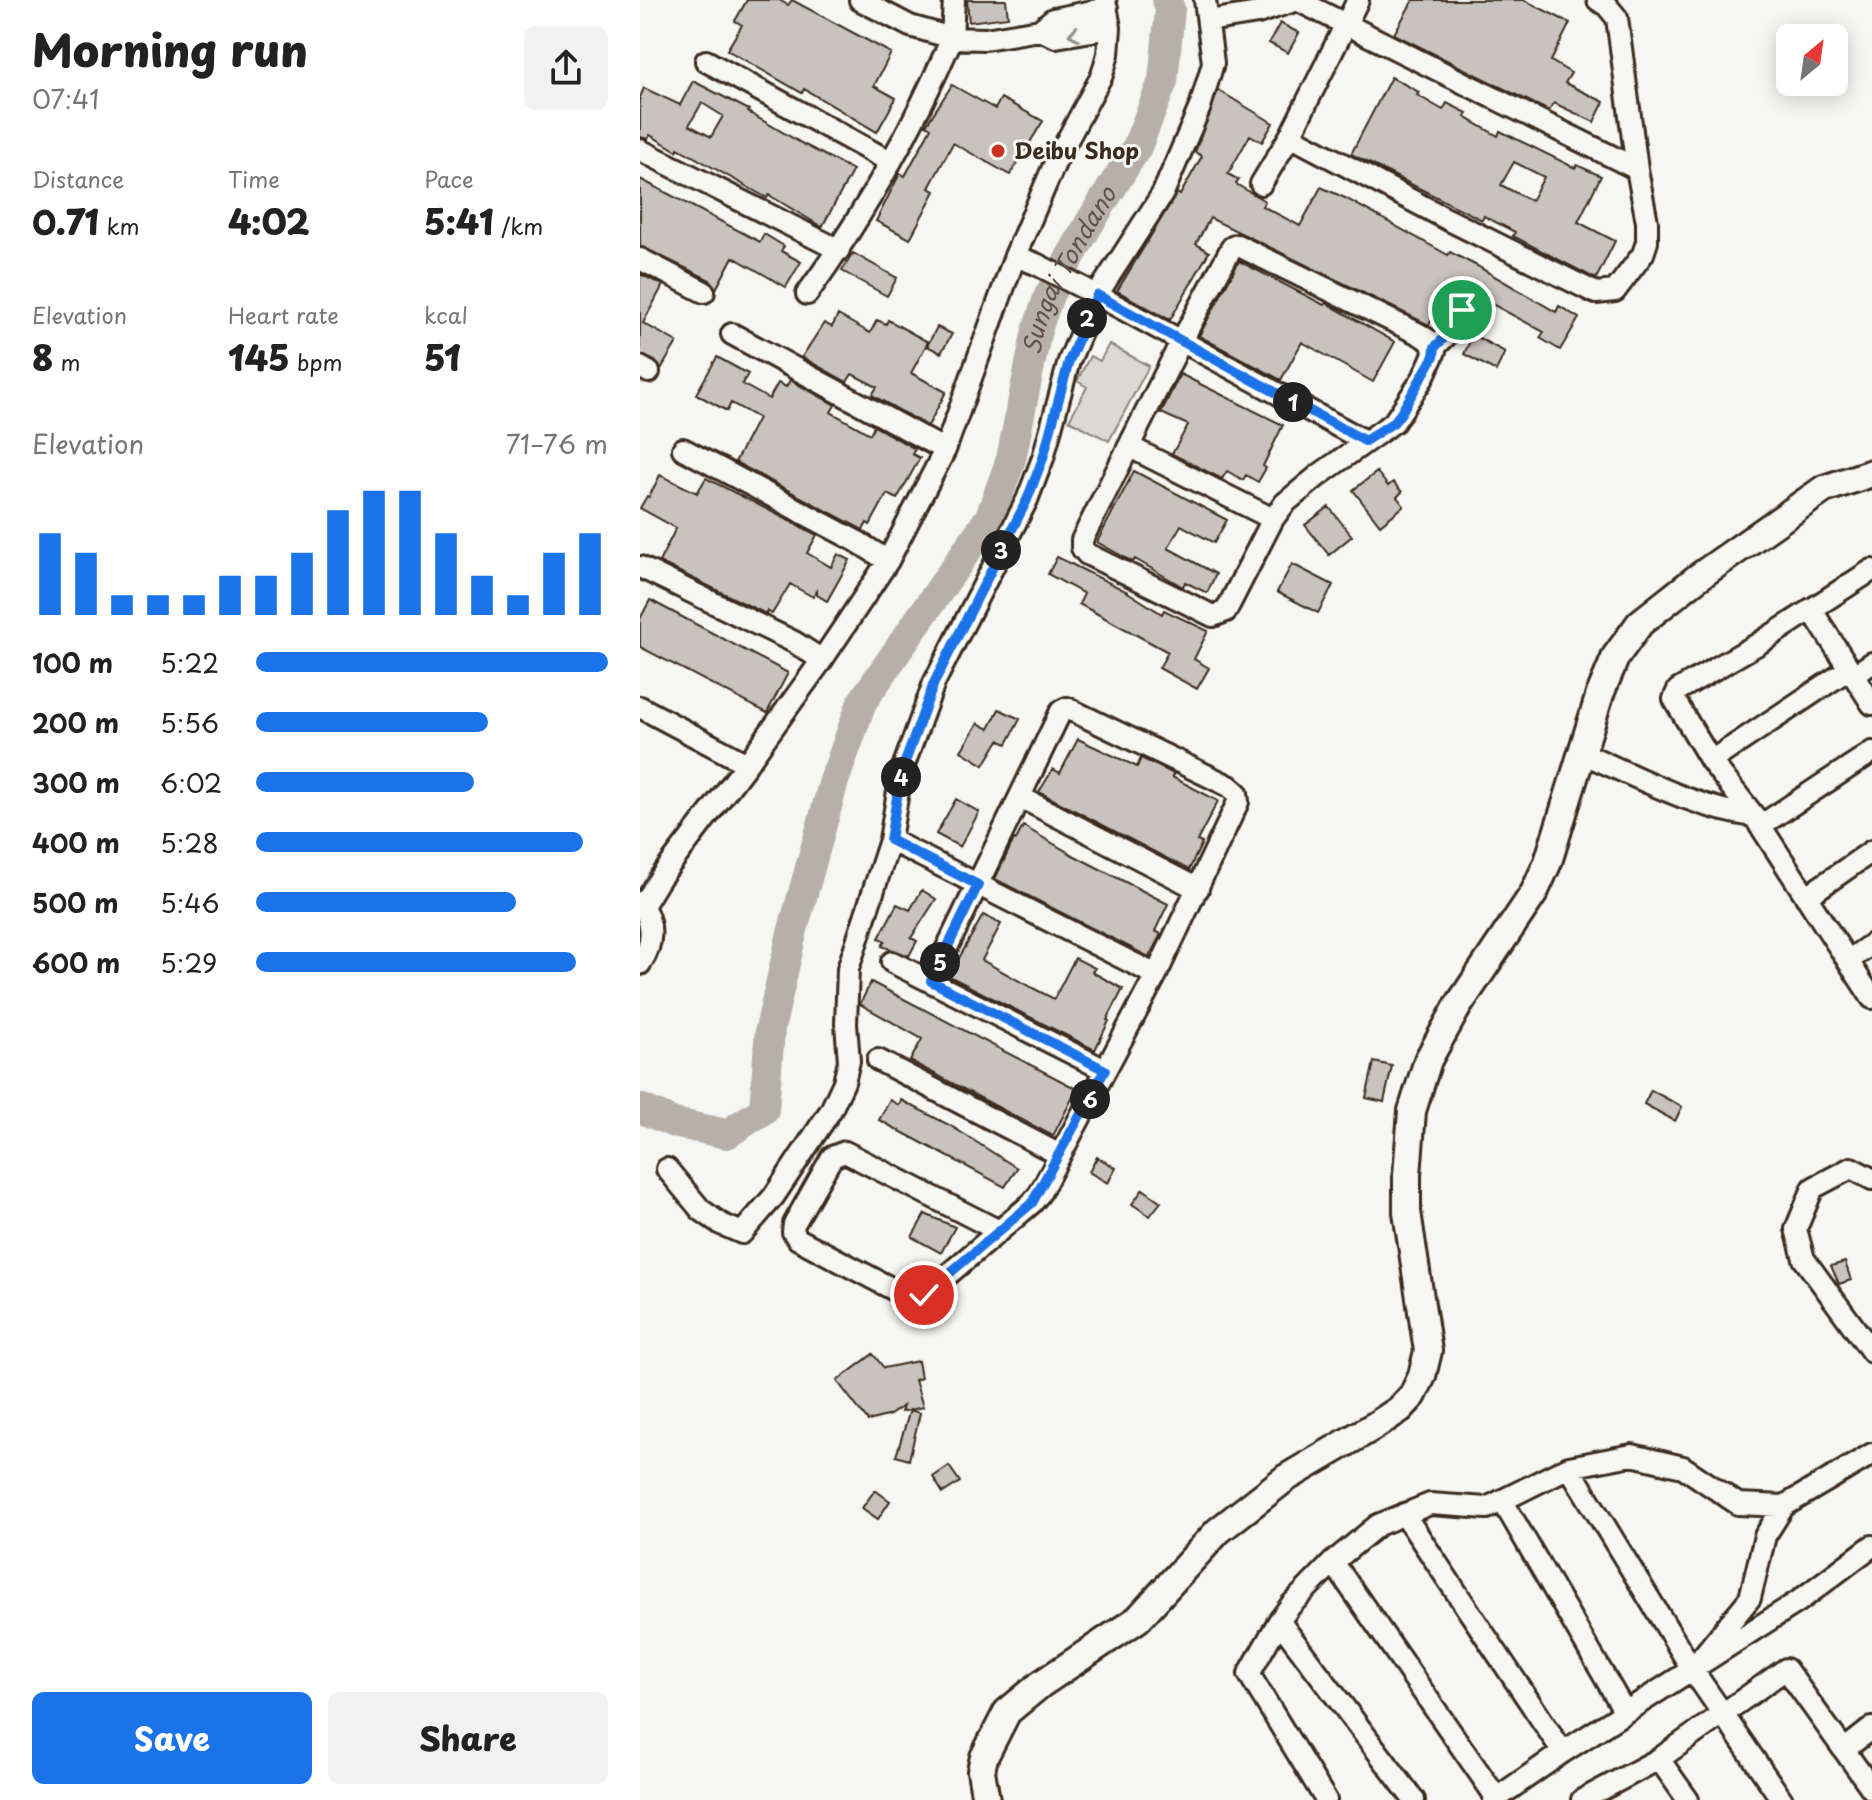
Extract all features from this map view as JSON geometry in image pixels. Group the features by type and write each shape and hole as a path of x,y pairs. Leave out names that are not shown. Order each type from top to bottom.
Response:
{"main road":[{"path":"986,1800 981,1771 984,1757 1007,1712 1041,1684 1138,1619 1218,1531 1286,1478 1376,1425 1400,1409 1413,1395 1428,1351 1407,1212 1412,1111 1435,1047 1458,1006 1534,893 1548,862 1580,752 1616,656 1640,623 1697,578 1813,496 1843,481 1872,473"}],"street":[{"path":"640,964 649,948 651,930 641,899 747,764 888,561 945,450 1015,256 1055,163 1102,75 1108,54 1107,12 1053,19 1040,30 985,39 952,38 910,26 860,0"},
{"path":"807,294 839,250 952,38 954,0"},
{"path":"667,1169 701,1210 721,1224 742,1233 774,1196 831,1110 844,1082 849,1061 846,1024 848,969 890,840 901,773 934,683 1027,500 1043,458 1089,290 1163,193 1200,107 1213,63 1206,10 1258,13 1297,0 1637,169"},
{"path":"1261,184 1290,136 1358,0"},
{"path":"1290,136 1596,293 1615,291 1643,254 1647,242 1647,222 1617,18 1598,0"},
{"path":"706,61 889,161"},
{"path":"640,150 839,250"},
{"path":"1435,347 1419,334 1237,245 1232,247 1082,540 1082,548 1087,554 1213,616 1220,615 1226,611 1273,519 1285,503 1394,422 1434,356 1435,347 1446,336 1462,310"},
{"path":"1015,256 1089,290 1365,441"},
{"path":"640,259 704,292"},
{"path":"732,334 945,450"},
{"path":"1130,447 1273,519"},
{"path":"683,449 888,561"},
{"path":"640,567 794,642 822,660"},
{"path":"1872,570 1758,644 1678,690 1674,699 1711,761 1757,821 1872,998"},
{"path":"1811,609 1872,704"},
{"path":"1711,761 1851,672 1872,663"},
{"path":"640,707 747,764"},
{"path":"931,981 1061,711 1067,708 1229,786 1237,793 1238,802 1156,975 1032,1203 924,1295 915,1298 798,1239 793,1232 794,1224 832,1157 845,1152 999,1231"},
{"path":"1580,752 1651,784 1757,821 1872,752"},
{"path":"1020,797 1198,889"},
{"path":"890,840 1156,975"},
{"path":"1806,897 1872,851"},
{"path":"1848,961 1872,944"},
{"path":"892,962 1105,1070"},
{"path":"878,1060 1060,1155"},
{"path":"1872,1179 1851,1168 1813,1188 1796,1229 1804,1259 1872,1352"},
{"path":"1692,1669 1750,1598 1765,1536 1784,1506 1872,1454"},
{"path":"1326,1800 1249,1674 1291,1605 1333,1562 1378,1525 1430,1504 1487,1508 1569,1467 1632,1455 1683,1467 1738,1504 1784,1506"},
{"path":"1569,1467 1721,1715 1782,1800"},
{"path":"1502,1500 1625,1712"},
{"path":"1404,1514 1563,1752"},
{"path":"1333,1562 1495,1798 1799,1601 1872,1546"},
{"path":"1279,1621 1414,1800"},
{"path":"1584,1799 1659,1759 1786,1669 1872,1789"},
{"path":"1844,1750 1872,1728"},
{"path":"1659,1759 1688,1800"}],"shaded area":[{"path":"1109,344 1149,366 1109,441 1069,420 1087,387 1077,381 1090,356 1100,361"}],"building":[{"path":"747,0 779,0 788,5 792,0 891,53 874,86 896,98 877,132 804,89 802,93 727,50 742,25 735,21"},
{"path":"967,0 1006,0 1008,17 969,22"},
{"path":"1413,0 1524,0 1570,23 1551,61 1571,73 1565,83 1604,102 1594,122 1554,103 1549,111 1394,34"},
{"path":"1280,23 1299,33 1288,53 1269,43"},
{"path":"1391,77 1443,110 1447,103 1467,113 1465,117 1498,136 1500,131 1575,168 1577,165 1601,176 1578,222 1615,241 1596,279 1513,236 1515,232 1484,216 1482,220 1351,154","holes":["1514,162 1544,177 1531,201 1501,185"]},
{"path":"693,81 853,170 822,227 769,195 767,198 678,148 677,151 650,135 648,139 640,137 640,97 644,88 680,105","holes":["702,103 723,116 711,137 689,125"]},
{"path":"952,85 995,109 1001,98 1043,121 1010,175 953,143 929,188 935,191 910,239 876,221 900,173 905,176 931,128 926,125"},
{"path":"1218,90 1273,123 1262,142 1250,135 1228,174 1239,180 1236,184 1265,201 1262,206 1300,226 1321,187 1345,198 1448,255 1450,252 1477,266 1556,312 1559,306 1579,318 1560,350 1540,338 1544,332 1492,304 1484,317 1475,312 1473,303 1463,297 1453,301 1445,296 1429,325 1210,218 1196,244 1209,252 1170,320 1117,291 1202,156 1195,152"},
{"path":"640,179 760,242 764,234 784,246 781,251 801,262 786,287 733,257 716,289 710,280 640,246"},
{"path":"853,253 897,278 887,296 842,271"},
{"path":"1239,261 1324,305 1326,303 1395,342 1373,382 1302,342 1281,380 1199,336"},
{"path":"640,274 663,285 643,323 677,342 661,369 655,361 640,354"},
{"path":"838,315 870,333 877,320 886,324 888,320 928,342 911,373 946,392 928,426 872,395 877,387 852,374 847,382 802,357 824,323 832,327"},
{"path":"937,327 952,334 941,353 927,346"},
{"path":"1473,335 1505,352 1496,371 1464,354"},
{"path":"717,357 748,374 742,384 769,399 778,383 786,387 790,380 835,405 831,412 870,434 874,426 915,449 912,454 920,458 897,499 887,494 870,525 867,523 863,530 735,462 758,418 731,403 727,411 696,394"},
{"path":"1180,374 1283,425 1258,482 1246,475 1243,480 1227,471 1222,479 1172,454 1188,425 1161,413"},
{"path":"1134,471 1227,520 1214,543 1181,525 1168,548 1216,574 1207,593 1185,582 1183,587 1135,559 1133,562 1097,542"},
{"path":"1377,472 1388,486 1393,482 1402,492 1397,497 1404,506 1380,525 1353,490"},
{"path":"660,475 697,493 706,478 817,535 807,553 831,567 838,554 850,560 827,601 817,595 817,591 813,597 790,584 772,614 767,611 766,614 659,562 676,528 640,508"},
{"path":"1329,507 1352,536 1329,555 1305,525"},
{"path":"1057,557 1126,591 1162,614 1164,610 1208,631 1194,659 1209,668 1197,689 1159,668 1168,652 1079,604 1084,594 1048,574"},
{"path":"1292,564 1333,585 1318,613 1277,592"},
{"path":"650,600 788,673 767,713 640,647 640,619"},
{"path":"999,709 1020,719 1007,744 999,740 984,765 961,751 978,723 989,729"},
{"path":"1078,739 1137,767 1141,758 1218,801 1197,841 1202,843 1189,870 1039,792 1053,769 1060,773"},
{"path":"956,799 979,812 960,847 936,834"},
{"path":"1023,826 1168,904 1155,931 1161,934 1149,957 995,879"},
{"path":"922,890 936,899 911,938 917,941 909,956 882,946 885,941 879,938 897,904 910,910"},
{"path":"983,915 1001,924 982,960 1025,984 1054,999 1075,958 1095,968 1092,972 1123,989 1095,1050 949,976"},
{"path":"871,982 1077,1089 1053,1136 910,1061 922,1039 860,1004"},
{"path":"1374,1062 1392,1066 1384,1102 1366,1098"},
{"path":"1651,1090 1682,1107 1675,1121 1644,1104"},
{"path":"890,1100 899,1105 901,1100 951,1126 1017,1168 1005,1187 879,1120"},
{"path":"1097,1157 1116,1168 1108,1183 1089,1172"},
{"path":"1143,1189 1161,1202 1150,1216 1132,1204"},
{"path":"925,1214 955,1227 941,1253 912,1237"},
{"path":"1845,1262 1851,1280 1839,1284 1831,1266"},
{"path":"873,1354 884,1368 918,1361 921,1378 915,1380 923,1407 901,1412 903,1406 890,1415 868,1421 837,1381"},
{"path":"910,1410 920,1413 909,1460 896,1456"},
{"path":"949,1466 960,1482 943,1493 933,1477"},
{"path":"875,1490 890,1501 878,1519 862,1508"}],"waterway":[{"name":"Sungai Tondano","path":"640,1108 674,1123 727,1134 764,1110 770,1029 792,933 834,781 862,702 990,517 1011,459 1037,330 1049,295 1137,147 1163,81 1170,9 1167,0"}],"place":[{"name":"Deibu Shop","path":"998,151"}],"route":[{"path":"924,1295 1032,1203 1105,1070 931,981 978,885 890,840 901,773 934,683 1027,500 1043,458 1069,361 1097,295 1365,441 1394,422 1401,413 1423,378 1435,347 1446,336 1462,310"}]}
